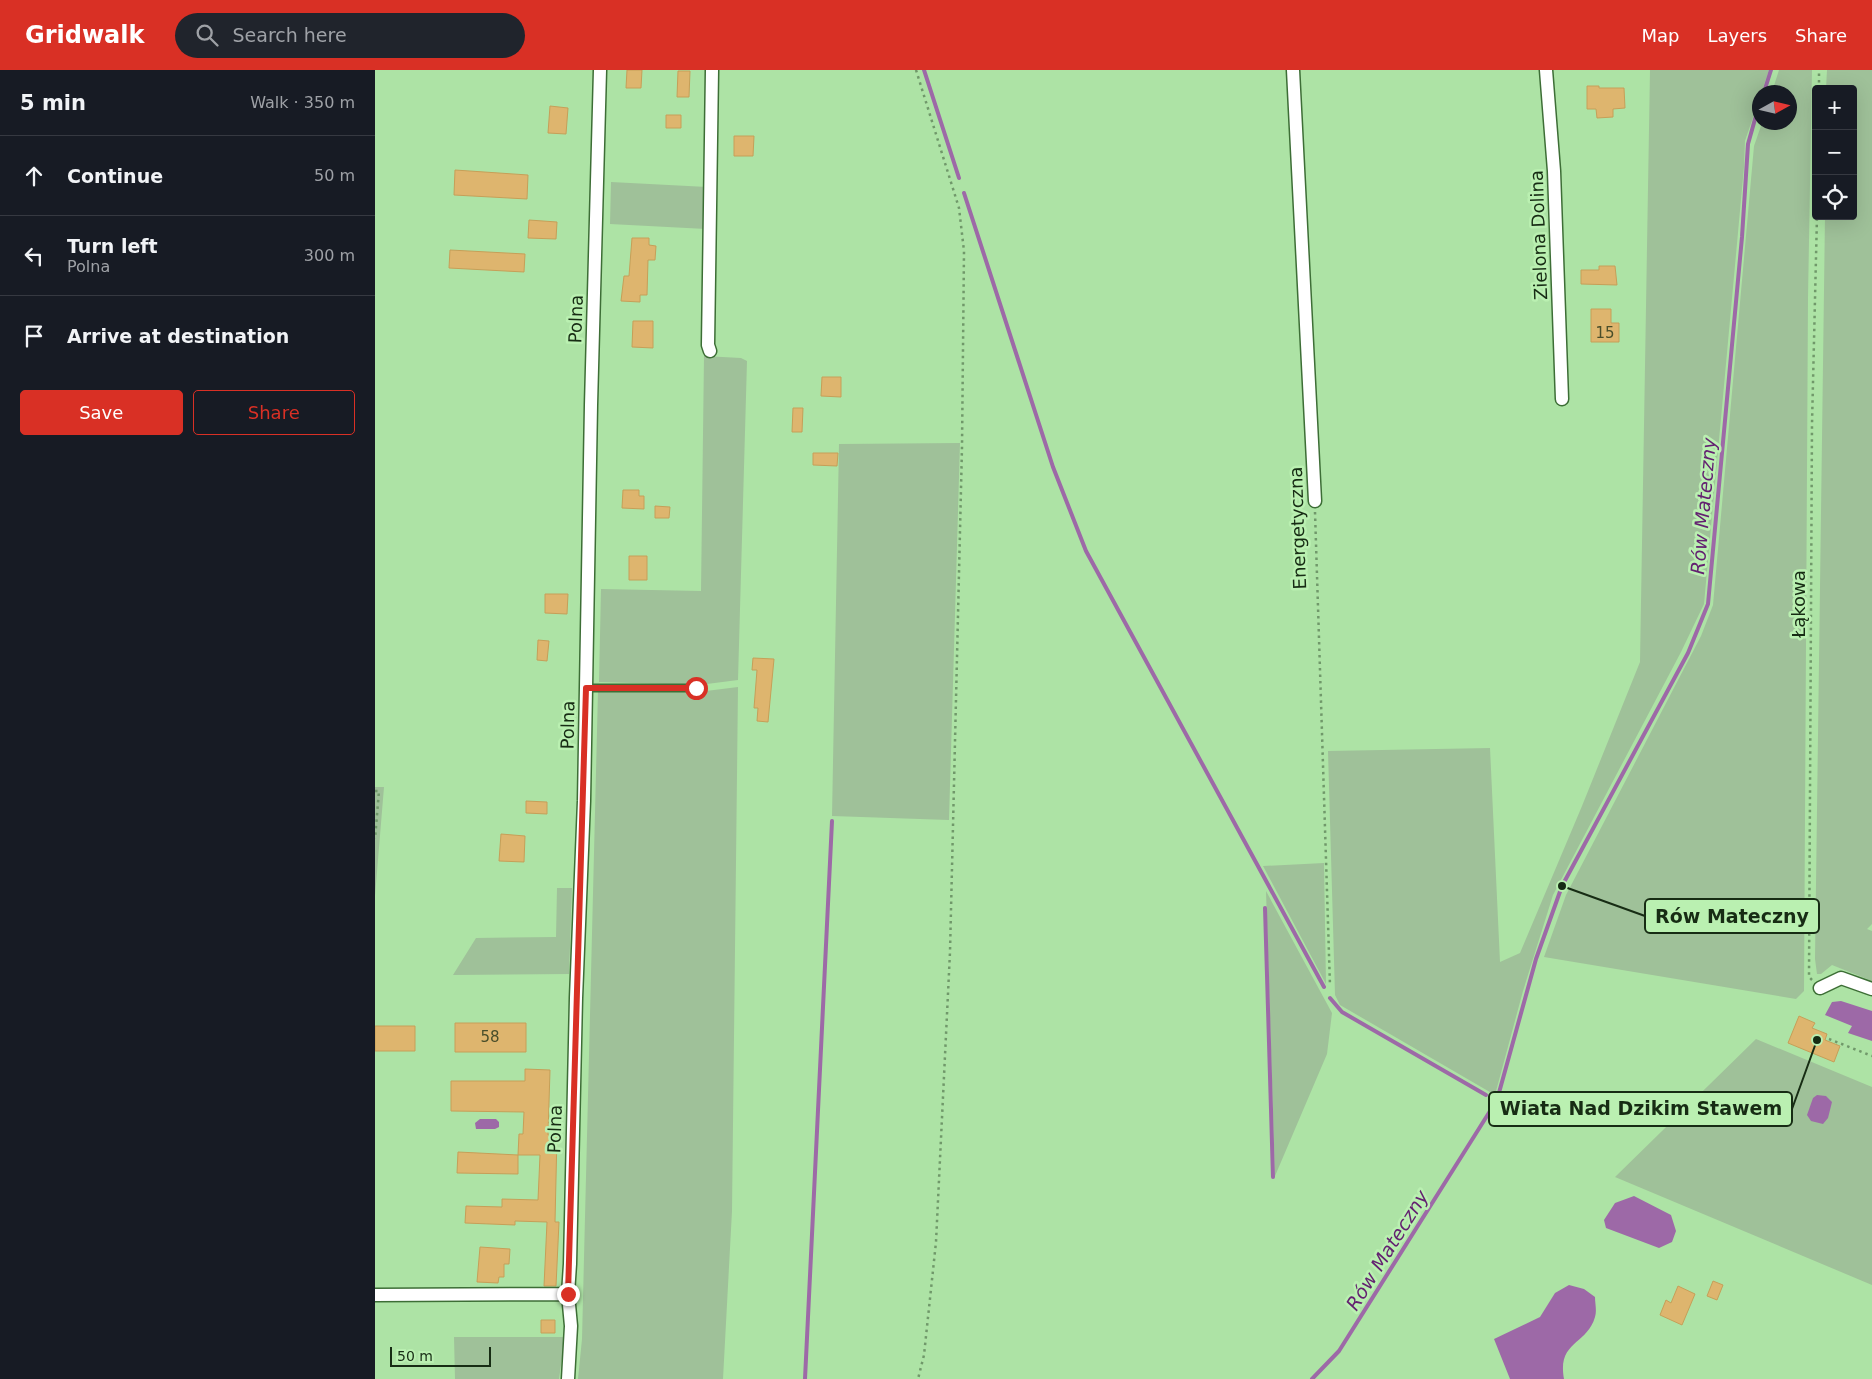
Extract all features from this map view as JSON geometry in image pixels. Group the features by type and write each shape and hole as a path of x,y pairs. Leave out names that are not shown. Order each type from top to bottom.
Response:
{"street":[{"name":"Polna","path":"568,1379 571,1326 568,1294 586,688 600,70"},
{"path":"710,350 708,345 712,70"},
{"name":"Energetyczna","path":"1293,70 1315,501"},
{"name":"Zielona Dolina","path":"1546,70 1554,171 1562,399"},
{"path":"1820,988 1841,978 1872,989"},
{"path":"375,1295 568,1294"}],"lane":[{"path":"586,688 696,688"}],"path":[{"path":"916,70 959,208 964,251 962,447 949,962 936,1242 924,1355 918,1379"},
{"path":"1819,70 1819,85"},
{"name":"Łąkowa","path":"1817,220 1812,434 1809,977 1820,988"},
{"name":"Energetyczna","path":"1315,501 1331,986"},
{"path":"375,791 379,791 375,838"},
{"path":"1829,1039 1872,1056"}],"green space":[{"path":"1650,70 1769,70 1764,85 1752,85 1752,120 1745,141 1704,604 1681,652 1553,895 1523,991 1495,1095 1340,1005 1335,995 1328,751 1490,748 1500,962 1520,953 1640,662"},
{"path":"1779,70 1812,70 1808,298 1804,991 1796,999 1544,957 1566,895 1701,636 1713,605 1754,146 1760,130 1797,130 1797,85 1774,85"},
{"path":"1827,70 1872,70 1872,924 1867,929 1872,931 1872,981 1832,965 1821,974 1817,974 1815,959 1825,220 1857,220 1857,85 1826,85"},
{"path":"611,182 707,187 706,229 610,224"},
{"path":"704,356 741,358 747,361 738,680 699,685 599,682 601,589 701,591"},
{"path":"960,443 949,820 832,816 839,444"},
{"path":"738,687 732,1211 723,1379 578,1379 582,1339 598,691 698,692"},
{"path":"375,787 384,787 375,896"},
{"path":"1324,863 1326,984 1263,866"},
{"path":"557,888 572,888 569,974 453,975 476,938 556,937"},
{"path":"1266,891 1332,1013 1327,1054 1275,1176"},
{"path":"1756,1039 1872,1087 1872,1285 1615,1177"},
{"path":"454,1337 565,1337 559,1379 455,1379"}],"shaded area":[{"path":"1841,1001 1872,1011 1872,1041 1848,1033 1852,1026 1825,1015 1832,1002"},
{"path":"1817,1095 1826,1096 1832,1102 1828,1118 1823,1124 1811,1121 1807,1115 1813,1098"},
{"path":"480,1119 496,1119 499,1122 499,1127 495,1129 476,1129 475,1123"},
{"path":"1634,1196 1671,1215 1676,1231 1672,1242 1659,1248 1606,1228 1604,1220 1615,1203"},
{"path":"1569,1285 1584,1289 1595,1297 1596,1312 1591,1326 1565,1357 1563,1367 1564,1379 1510,1379 1494,1339 1540,1317 1555,1293"}],"building":[{"path":"627,70 642,70 641,88 626,88"},
{"path":"678,71 690,71 689,97 677,97"},
{"path":"1587,86 1624,88 1625,108 1613,109 1613,117 1597,118 1596,109 1587,109"},
{"path":"550,106 568,108 566,134 548,133"},
{"path":"666,115 681,115 681,128 666,128"},
{"path":"734,136 754,136 753,156 734,156"},
{"path":"455,170 528,175 527,199 454,195"},
{"path":"529,220 557,222 556,239 528,238"},
{"path":"632,238 649,238 649,245 656,246 655,260 648,260 647,295 640,295 640,302 621,301 624,276 629,276"},
{"path":"450,250 525,254 524,272 449,268"},
{"path":"1599,266 1615,266 1617,285 1581,284 1581,270 1599,270"},
{"path":"1591,309 1611,309 1611,323 1619,323 1619,342 1591,342"},
{"path":"633,321 653,321 653,348 632,347"},
{"path":"822,377 841,377 841,397 821,396"},
{"path":"793,408 803,408 802,432 792,432"},
{"path":"813,453 838,453 837,466 813,465"},
{"path":"623,490 639,490 639,496 644,496 644,509 622,508"},
{"path":"655,506 670,507 669,518 655,518"},
{"path":"629,556 647,556 647,580 629,580"},
{"path":"545,594 568,594 567,614 545,613"},
{"path":"538,640 549,641 547,661 537,660"},
{"path":"753,658 774,659 768,722 757,721 758,708 754,708 757,670 752,670"},
{"path":"526,801 547,802 547,814 526,813"},
{"path":"501,834 525,836 524,862 499,861"},
{"path":"1799,1016 1815,1023 1812,1028 1827,1034 1825,1040 1840,1046 1834,1062 1788,1043"},
{"path":"455,1023 526,1023 526,1052 455,1052"},
{"path":"375,1026 415,1026 415,1051 375,1051"},
{"path":"525,1069 550,1070 548,1135 557,1135 555,1222 559,1222 556,1286 544,1286 547,1222 515,1221 515,1225 465,1223 466,1206 502,1207 502,1199 538,1200 540,1155 518,1155 519,1134 523,1134 524,1112 451,1111 451,1081 525,1081"},
{"path":"458,1152 518,1155 518,1174 457,1173"},
{"path":"480,1247 510,1249 509,1264 504,1264 504,1277 499,1277 498,1283 477,1282"},
{"path":"1713,1281 1723,1285 1717,1300 1707,1296"},
{"path":"1678,1286 1695,1294 1682,1325 1660,1315 1666,1300 1671,1303"},
{"path":"541,1320 555,1320 555,1333 541,1333"}],"waterway":[{"path":"924,70 959,178"},
{"name":"Rów Mateczny","path":"1766,85 1771,70"},
{"name":"Rów Mateczny","path":"1312,1379 1339,1351 1497,1100 1536,959 1562,886 1688,653 1708,604 1742,237 1748,144 1752,130"},
{"path":"964,193 1053,467 1086,551 1324,987"},
{"path":"805,1379 832,821"},
{"path":"1265,908 1273,1177"},
{"path":"1330,998 1342,1012 1486,1095"}],"place":[{"name":"Rów Mateczny","path":"1562,886"},
{"name":"Wiata Nad Dzikim Stawem","path":"1817,1040"}],"route":[{"path":"568,1294 586,688 696,688"}]}
